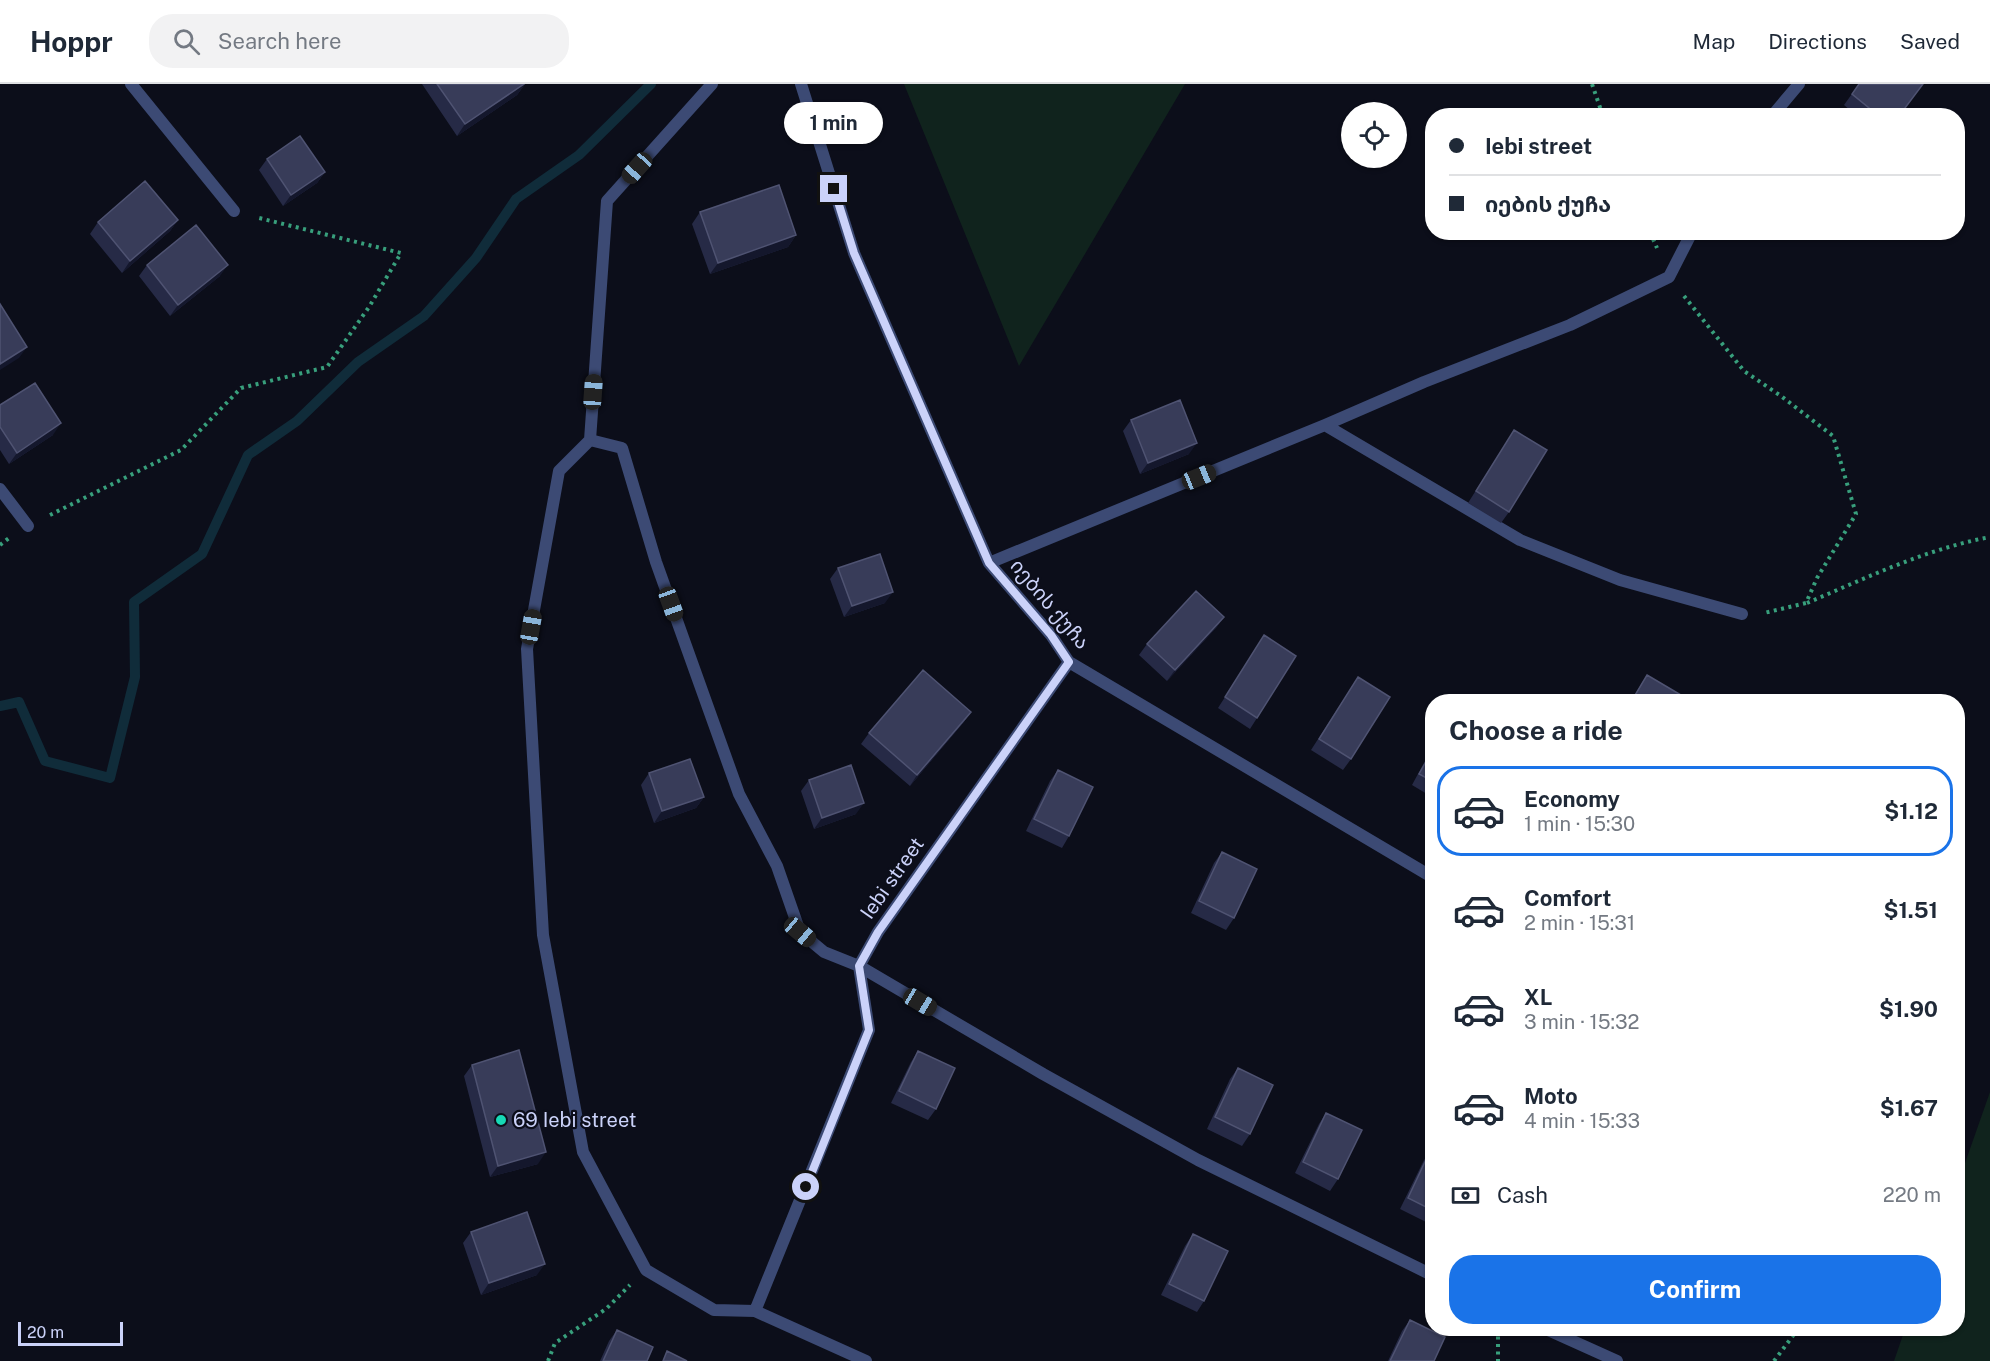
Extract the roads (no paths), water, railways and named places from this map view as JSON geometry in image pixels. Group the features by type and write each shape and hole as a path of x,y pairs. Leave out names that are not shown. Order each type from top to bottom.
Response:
{"street":[{"path":"131,84 234,211"},
{"path":"712,84 607,201 590,440 559,471 527,650 543,935 583,1152 646,1270 714,1310 755,1311 866,1361"},
{"name":"იების ქუჩა","path":"801,84 854,253 989,563 1051,635 1069,662 1425,873"},
{"path":"1779,108 1799,84"},
{"path":"989,563 1424,382 1570,325 1669,277 1688,240"},
{"path":"1325,425 1520,540 1620,580 1742,614"},
{"path":"590,440 622,448 656,562 735,783 777,866 800,932 824,952 859,966 1043,1074 1198,1160 1425,1272"},
{"path":"0,489 28,526"},
{"name":"Iebi street","path":"859,966 878,932 1069,662"},
{"path":"755,1311 869,1030 859,966"},
{"path":"1562,1336 1617,1361"}],"waterway":[{"path":"0,706 19,702 45,761 110,778 135,677 134,602 202,554 248,455 297,421 358,362 424,316 476,258 516,199 579,155 651,84"}],"place":[{"name":"69 Iebi street","path":"501,1120"}]}
